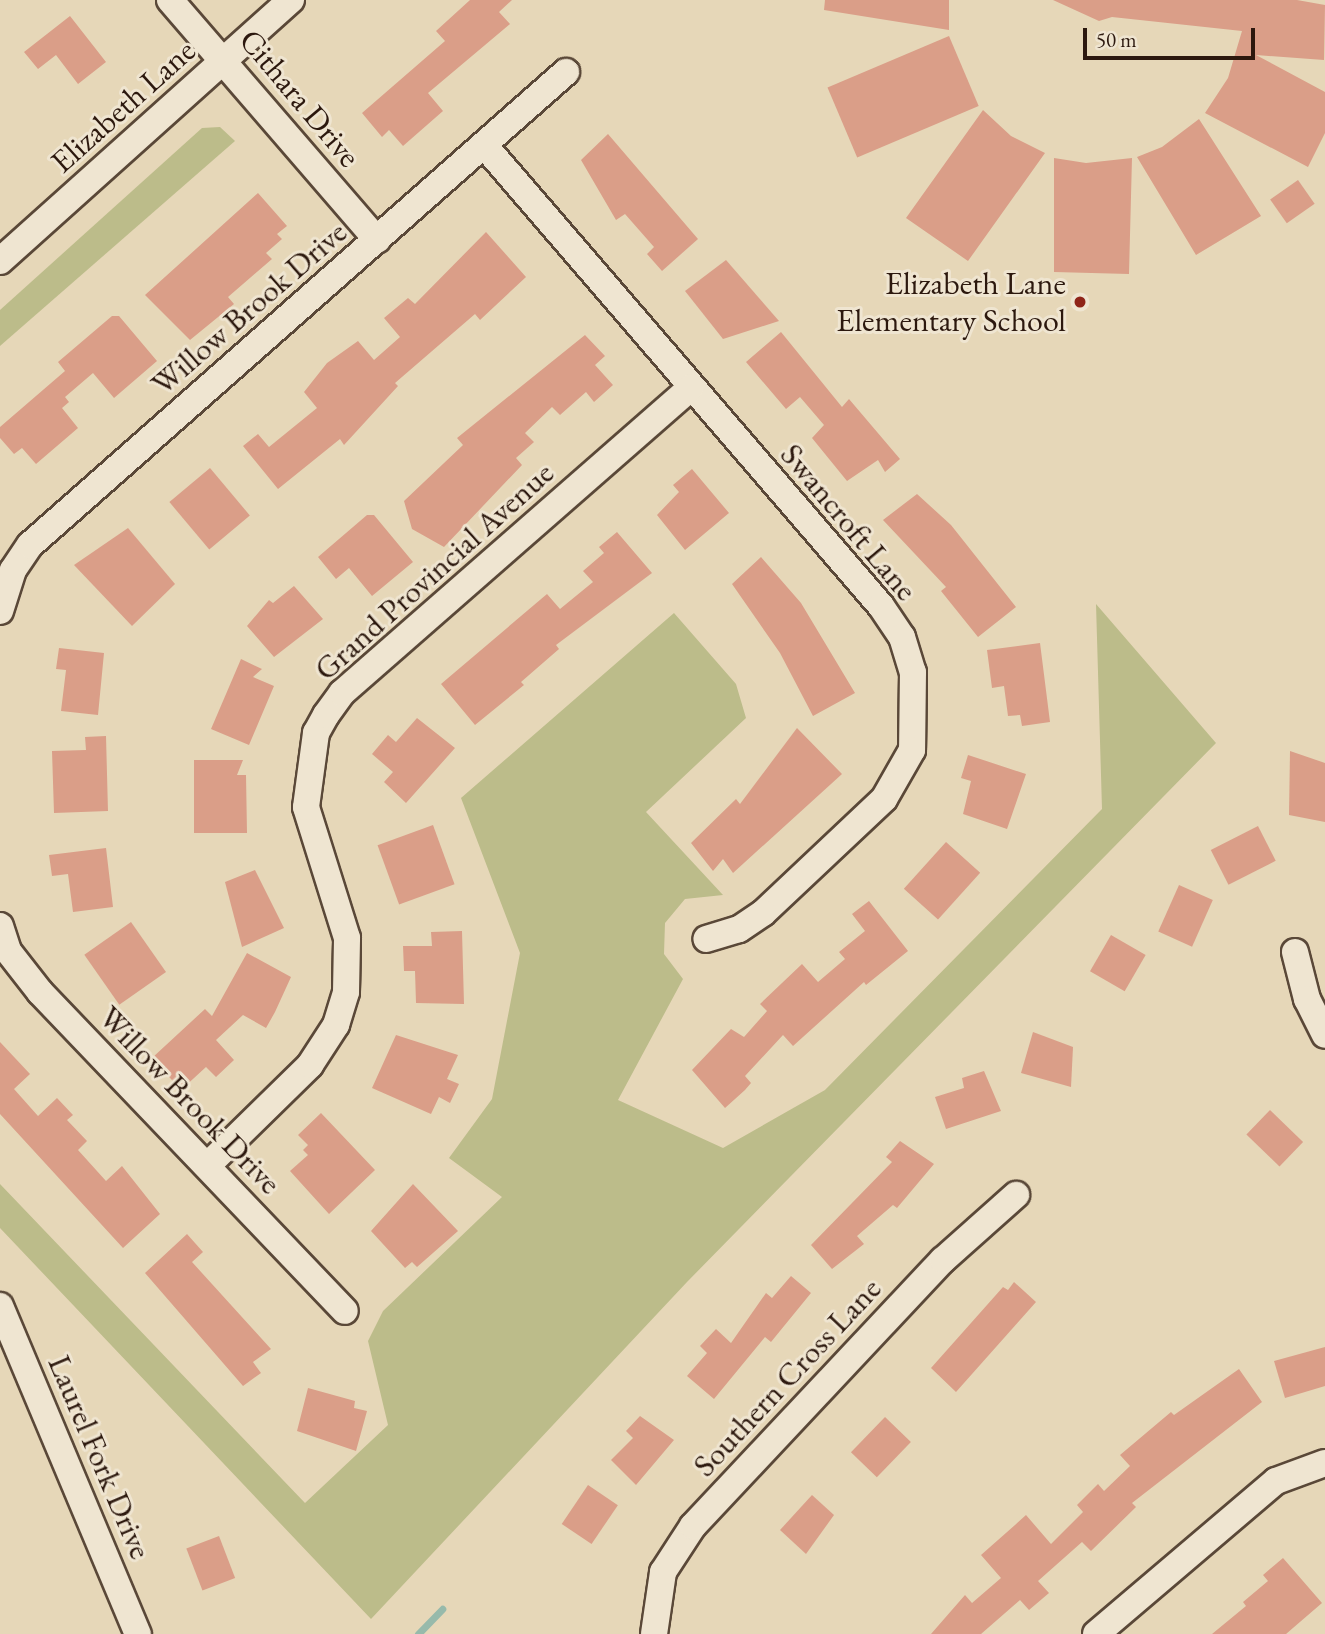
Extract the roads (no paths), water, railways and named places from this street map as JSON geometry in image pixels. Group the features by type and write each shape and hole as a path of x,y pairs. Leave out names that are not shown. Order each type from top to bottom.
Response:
{"street":[{"name":"Cithara Drive","path":"170,0 377,240"},
{"name":"Elizabeth Lane","path":"0,261 291,0"},
{"name":"Willow Brook Drive","path":"0,611 13,570 30,545 566,72"},
{"name":"Swancroft Lane","path":"484,145 888,617 906,649 917,709 912,750 884,799 763,914 738,929 706,939"},
{"name":"Grand Provincial Avenue","path":"208,1165 310,1065 335,1025 346,992 347,938 306,807 316,733 326,715 342,693 690,388"},
{"name":"Willow Brook Drive","path":"0,926 8,951 40,992 345,1311"},
{"path":"1296,952 1307,999 1325,1035"},
{"name":"Southern Cross Lane","path":"654,1634 663,1572 693,1526 943,1260 1016,1195"},
{"name":"Laurel Fork Drive","path":"0,1306 138,1634"},
{"path":"1098,1633 1276,1481 1325,1463"}],"waterway":[{"path":"418,1634 442,1609"}],"place":[{"name":"Elizabeth Lane Elementary School","path":"1080,302"}]}
